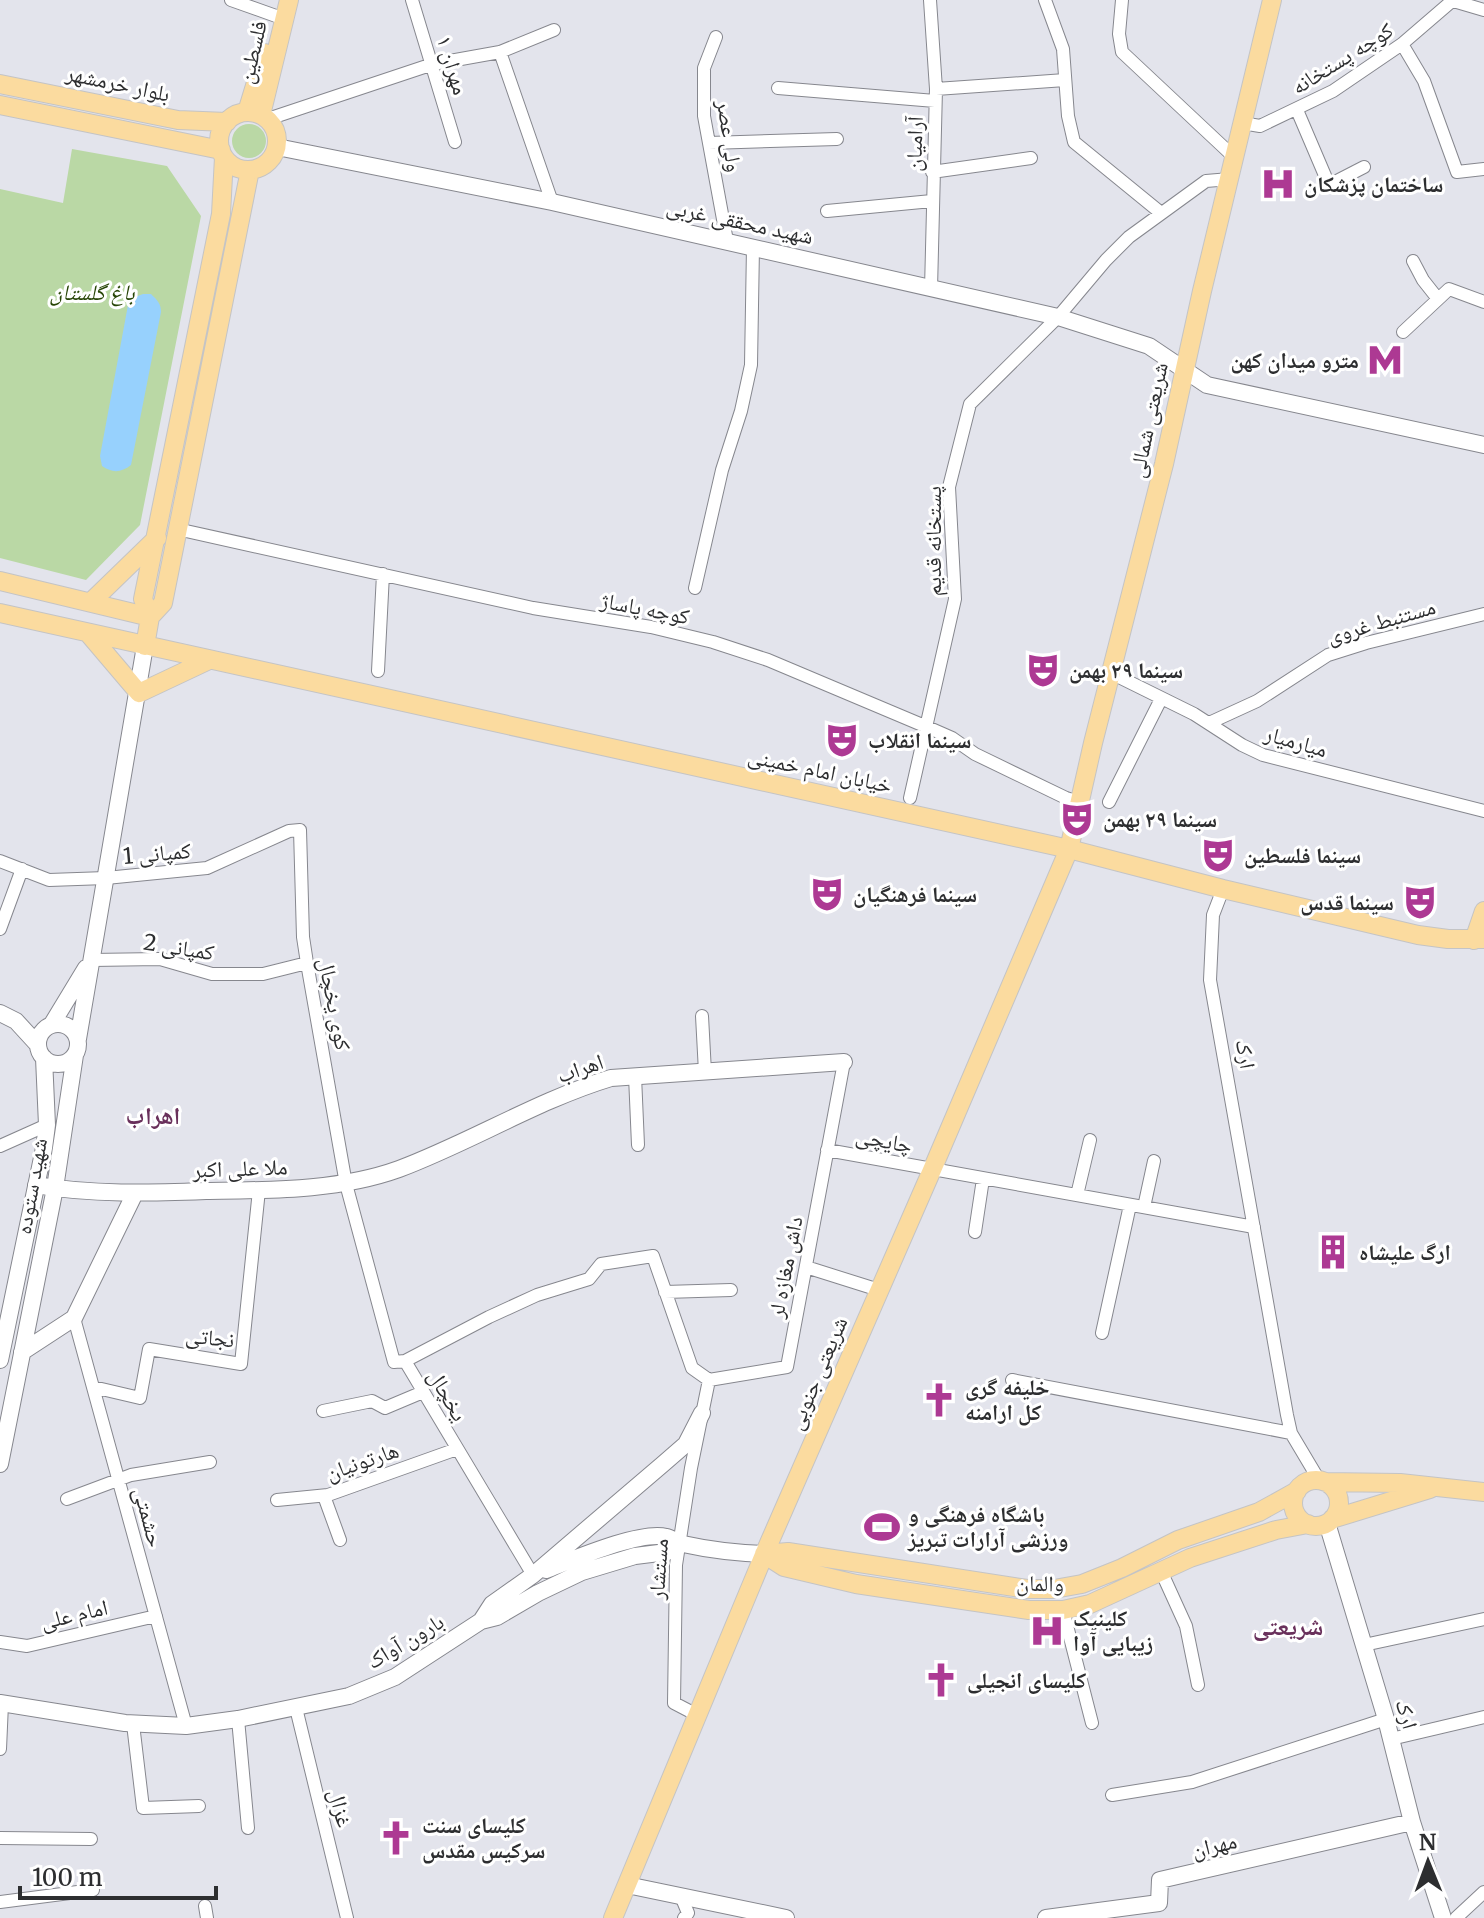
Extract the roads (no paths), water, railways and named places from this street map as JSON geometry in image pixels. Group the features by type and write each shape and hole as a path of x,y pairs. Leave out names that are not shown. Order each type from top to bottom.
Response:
{"main road":[{"name":"فلسطین","path":"259,115 289,0"},
{"name":"شریعتی شمالی","path":"1069,849 1164,464 1272,0"},
{"name":"فلسطین","path":"259,115 278,8"},
{"path":"1,106 3,84"},
{"name":"بلوار خرمشهر","path":"3,84 178,120 227,122"},
{"name":"بلوار خرمشهر","path":"1,106 222,153"},
{"path":"145,646 150,617 143,599 221,214 220,135 227,122 259,115 276,132 277,147 270,160 250,170 235,167 222,153"},
{"path":"150,617 163,603 250,170"},
{"path":"91,602 157,538"},
{"path":"0,581 150,617"},
{"name":"خیابان امام خمینی","path":"0,613 1069,849 1418,935 1480,929"},
{"path":"88,633 139,693 209,660"},
{"name":"شریعتی جنوبی","path":"613,1918 764,1554 1069,849"},
{"path":"1322,1481 1335,1490 1339,1502 1322,1522 1295,1510 1297,1491 1306,1482 1322,1481 1400,1483 1484,1492"},
{"name":"والمان","path":"764,1554 784,1567 856,1584 1029,1610 1063,1610 1090,1604 1190,1558 1229,1545 1276,1530 1322,1522 1437,1487"},
{"name":"والمان","path":"764,1554 788,1552 1027,1589 1054,1589 1082,1584 1122,1568 1178,1540 1259,1512 1297,1491"},
{"path":"856,1584 860,1562"}],"street":[{"path":"231,0 278,8"},
{"name":"مهران ۱","path":"412,0 455,142"},
{"name":"آرامیان","path":"930,0 936,95 931,289"},
{"path":"1045,0 1063,49 1068,116 1074,142 1161,213"},
{"path":"1122,0 1119,34 1122,52 1234,157"},
{"path":"1451,0 1484,10"},
{"name":"کوچه پستخانه","path":"1242,123 1260,126 1343,85 1402,44 1451,0"},
{"path":"259,115 433,64 500,52 554,30"},
{"name":"ولی عصر","path":"716,37 704,68 704,116 727,241"},
{"path":"1402,44 1424,81 1457,172 1484,169"},
{"path":"500,52 552,202"},
{"path":"778,88 936,95 1065,80"},
{"path":"1297,110 1329,185 1364,167"},
{"path":"709,143 837,139"},
{"name":"شهید محققی غربی","path":"277,147 552,202 1058,317 1149,346 1207,385 1484,445"},
{"path":"932,172 1031,158"},
{"name":"پستخانه قدیم","path":"910,798 955,599 949,487 970,404 1058,317 1129,237 1206,181 1230,179"},
{"path":"827,211 932,201"},
{"path":"695,588 722,470 741,411 751,365 753,247"},
{"path":"1413,261 1438,299"},
{"path":"1403,332 1449,289 1484,302"},
{"name":"کوچه پاساژ","path":"177,529 533,608 651,627 713,642 768,660 927,727 952,738 975,754 1079,802"},
{"path":"378,671 383,574"},
{"name":"مستنبط غروی","path":"1209,723 1257,701 1328,655 1484,614"},
{"name":"شهید ستوده","path":"0,1464 55,1188 145,646"},
{"name":"میارمیار","path":"1111,673 1209,723 1263,755 1484,811"},
{"path":"1109,802 1161,699"},
{"name":"کمپانی 1","path":"0,861 49,880 207,868 289,831 300,830"},
{"name":"کوی یخچال","path":"300,830 303,937 346,1184"},
{"path":"0,929 4,906 22,869"},
{"name":"ارک","path":"1223,889 1213,915 1210,980 1291,1433 1322,1481"},
{"name":"کمپانی 2","path":"91,960 160,959 212,974 263,974 307,963"},
{"path":"41,1051 42,1032 52,1024 91,960"},
{"path":"0,1013 16,1021 41,1051 60,1064 76,1047 71,1028 52,1024"},
{"path":"702,1016 705,1072"},
{"name":"شهید ستوده","path":"0,1360 47,1125 41,1051"},
{"name":"اهراب","path":"346,1184 396,1170 581,1087 611,1078 844,1062"},
{"name":"داش مغازه لر","path":"709,1380 787,1367 844,1062"},
{"path":"635,1076 638,1145"},
{"path":"0,1146 47,1125"},
{"path":"1077,1195 1090,1140"},
{"name":"چایچی","path":"827,1150 932,1170"},
{"path":"1144,1207 1154,1161"},
{"path":"932,1170 1254,1227"},
{"path":"975,1232 983,1179"},
{"name":"ملا علی اکبر","path":"36,1185 135,1193 346,1184"},
{"name":"یخچال","path":"346,1184 394,1362 405,1361 533,1575"},
{"name":"نجاتی","path":"93,1387 140,1398 149,1349 241,1364 259,1190"},
{"path":"22,1352 74,1318 135,1193"},
{"path":"1102,1333 1130,1205"},
{"path":"405,1361 525,1300 589,1279 601,1264 653,1256 692,1368 709,1380 702,1413"},
{"path":"806,1267 879,1290"},
{"path":"665,1292 731,1290"},
{"name":"حشمتی","path":"74,1318 186,1726"},
{"path":"1012,1380 1291,1433"},
{"path":"323,1411 372,1401 385,1408 423,1392"},
{"name":"مستشار","path":"697,1715 674,1703 676,1565 702,1413"},
{"name":"بارون آواک","path":"1,1704 133,1724 186,1726 238,1719 349,1696 395,1677 481,1621 492,1604 533,1575 686,1444 702,1413"},
{"name":"هارتونیان","path":"277,1500 324,1496 457,1449"},
{"path":"67,1499 131,1475 210,1462"},
{"path":"324,1496 340,1540"},
{"name":"ارک","path":"1322,1522 1364,1645 1412,1822 1443,1918"},
{"name":"والمان","path":"533,1575 639,1538 667,1537 679,1543 743,1554 764,1554"},
{"name":"والمان","path":"481,1621 497,1617 582,1572 635,1556 667,1552 679,1543"},
{"path":"1161,1571 1186,1626 1198,1685"},
{"path":"1063,1610 1092,1723"},
{"name":"امام علی","path":"0,1642 27,1646 156,1616"},
{"path":"1364,1645 1484,1619"},
{"path":"0,1749 1,1704"},
{"name":"غزال","path":"296,1708 347,1918"},
{"path":"1391,1739 1484,1717"},
{"path":"238,1719 248,1828"},
{"path":"1112,1795 1192,1782 1386,1719"},
{"path":"133,1724 143,1808 199,1806"},
{"name":"مهران","path":"1046,1918 1159,1903 1160,1880 1412,1822"},
{"path":"0,1838 91,1839"},
{"path":"627,1885 742,1913 786,1918"},
{"path":"0,1902 93,1890"},
{"path":"1456,1918 1484,1892"},
{"path":"681,1896 688,1913 684,1918"}],"water":[{"path":"143,294 153,296 161,312 131,465 124,470 113,471 102,466 100,456 128,305"}],"place":[{"name":"ساختمان پزشکان","path":"1278,184"},
{"name":"مترو میدان کهن","path":"1385,360"},
{"name":"سینما ۲۹ بهمن","path":"1043,670"},
{"name":"سینما انقلاب","path":"842,740"},
{"name":"سینما ٢٩ بهمن","path":"1077,819"},
{"name":"سینما فلسطین","path":"1218,855"},
{"name":"سینما فرهنگیان","path":"827,894"},
{"name":"سینما قدس","path":"1420,902"},
{"name":"ارگ علیشاه","path":"1333,1252"},
{"name":"خلیفه گری کل ارامنه","path":"939,1400"},
{"name":"باشگاه فرهنگی و ورزشی آرارات تبریز","path":"882,1527"},
{"name":"کلینیک زیبایی آوا","path":"1047,1631"},
{"name":"کلیسای انجیلی","path":"941,1680"},
{"name":"کلیسای سنت سرکیس مقدس","path":"396,1838"}],"district":[{"name":"اهراب","path":"153,1115"},
{"name":"شریعتی","path":"1288,1626"}],"park label":[{"name":"باغ گلستان","path":"92,292"}]}
